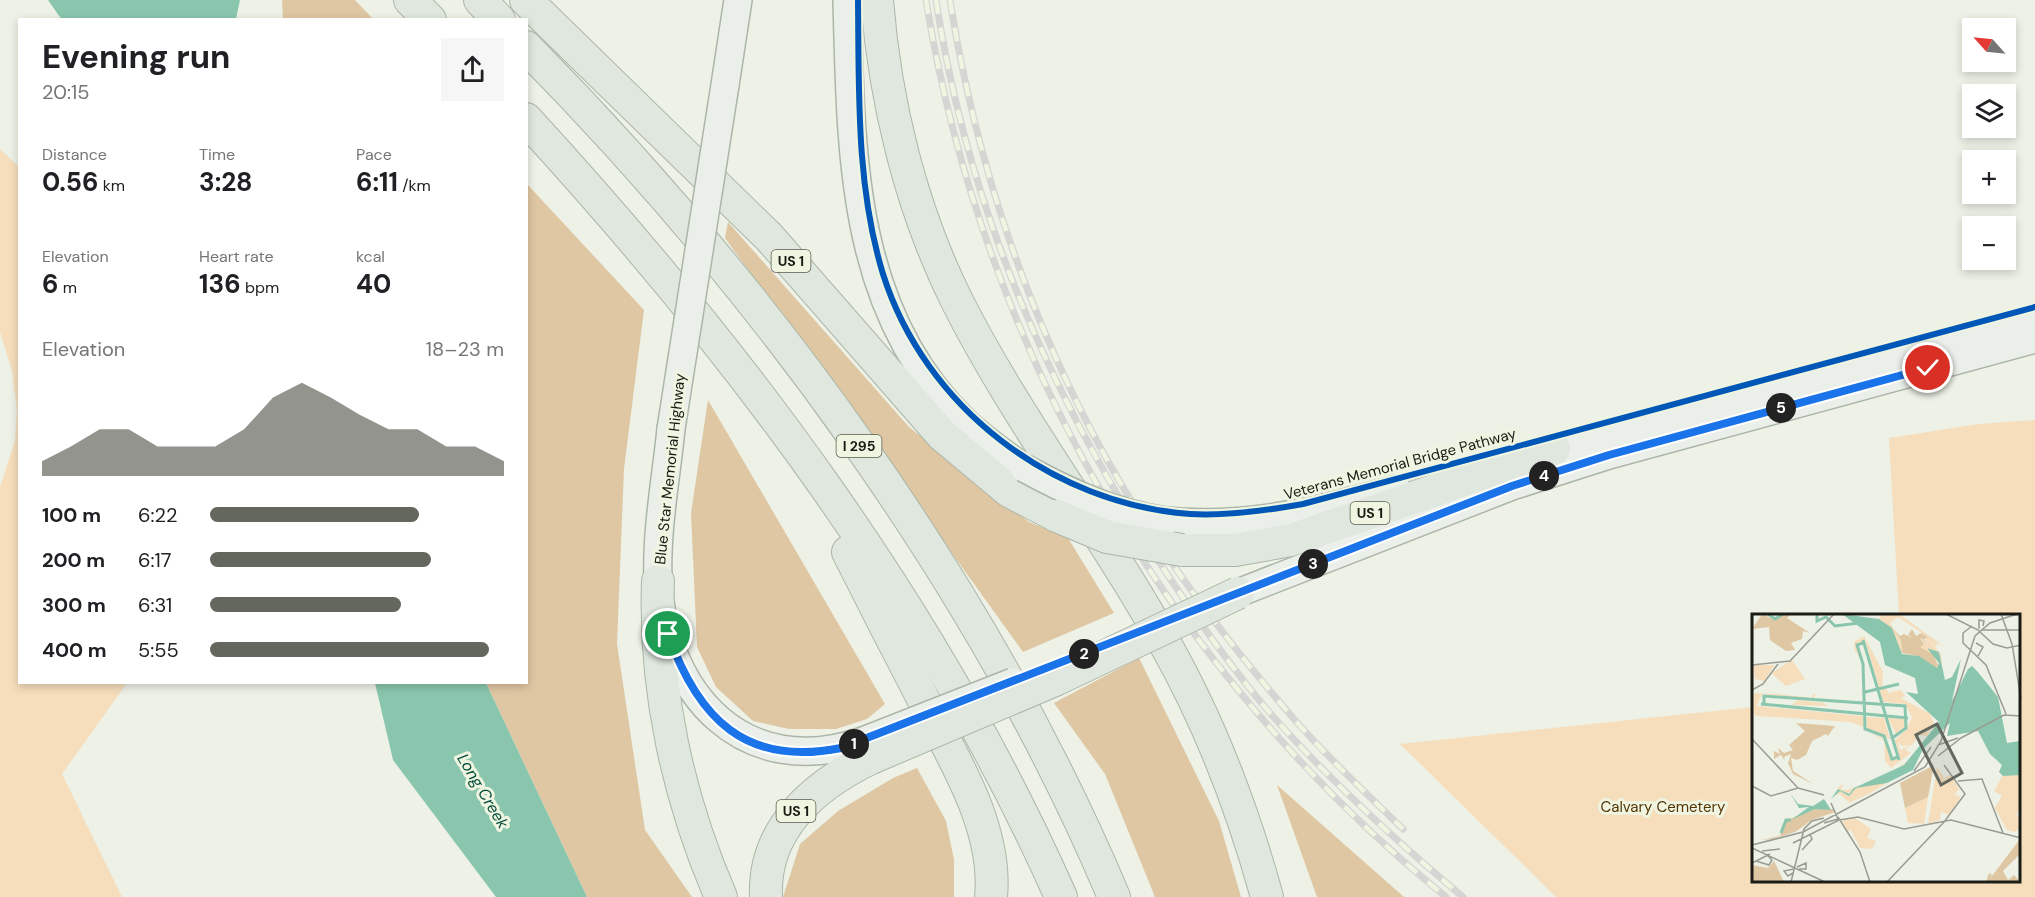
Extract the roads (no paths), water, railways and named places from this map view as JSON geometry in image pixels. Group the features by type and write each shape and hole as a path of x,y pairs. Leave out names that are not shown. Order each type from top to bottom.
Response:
{"highway":[{"path":"410,0 428,18"},
{"path":"480,0 497,18"},
{"name":"US 1","path":"526,0 769,237 942,435 1009,491 1057,516 1107,537 1182,550 1235,550 1290,540 1554,449"},
{"path":"877,0 887,80 902,150 917,199 946,277 990,363 1139,602 1192,696 1239,807 1267,897"},
{"name":"I 295","path":"528,49 621,148 695,234 773,328 869,459 1006,677 1070,798 1114,897"},
{"path":"528,121 652,261 715,338 787,434 890,583 954,686 1012,791 1061,897"},
{"path":"787,434 962,777 987,849 992,897"},
{"path":"658,581 658,647 675,760 691,818 721,897"},
{"name":"US 1","path":"766,897 770,858 776,842 793,815 867,749 1057,679 1238,593"}],"main road":[{"name":"Blue Star Memorial Highway","path":"738,0 671,429 661,523 658,581 668,634 685,679 706,709 721,723 749,740 784,751 822,752 867,749"},
{"path":"848,0 856,177 864,231 876,279 906,345 942,398 983,438 1024,468 1085,500 1138,516 1166,521 1248,522 1305,514 1554,449"},
{"name":"US 1","path":"1554,449 2035,318"},
{"name":"US 1","path":"1238,593 1512,486 1588,462 2035,339"}],"water":[{"path":"48,0 240,0 236,18 61,18"},
{"name":"Long Creek","path":"375,684 486,684 587,897 496,897 393,760"}],"railway":[{"path":"926,0 953,130 992,256 1043,379 1104,496 1175,608 1257,712 1347,809 1446,897"},
{"path":"936,0 950,78 993,230 1021,303 1053,374 1128,513 1206,631 1270,713 1363,809 1463,897"},
{"path":"950,0 974,118 989,177 1008,235 1051,348 1105,456 1169,559 1242,657 1307,733 1403,829"}],"park label":[{"name":"Calvary Cemetery","path":"1663,807"}]}
